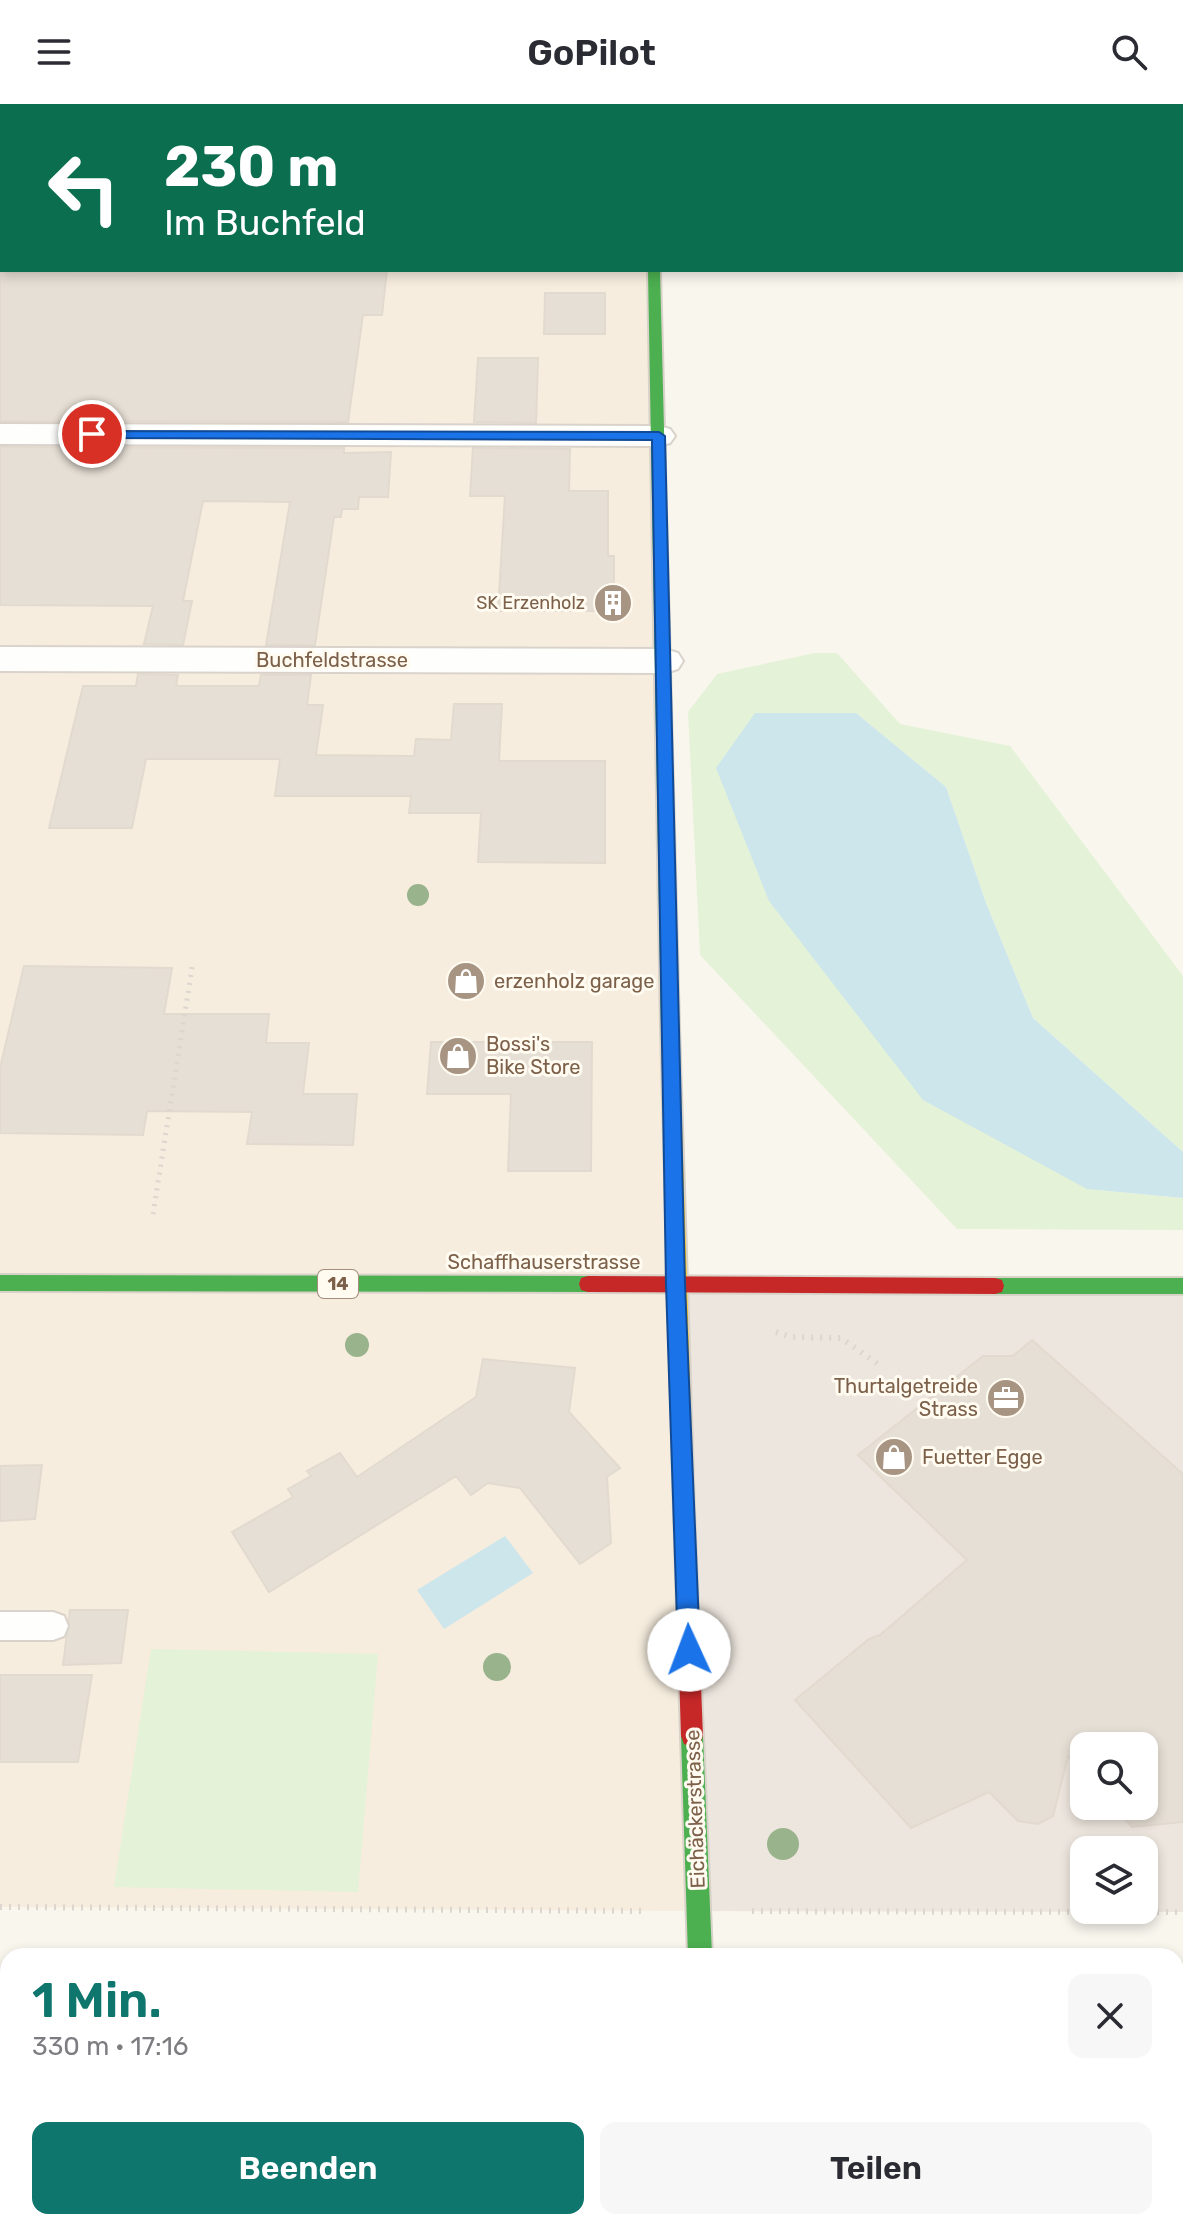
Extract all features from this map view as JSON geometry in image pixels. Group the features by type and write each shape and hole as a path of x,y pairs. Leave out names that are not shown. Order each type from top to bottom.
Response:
{"street":[{"name":"Eichäckerstrasse","path":"654,272 665,661 676,1284 700,1948"},
{"path":"0,434 659,436"},
{"name":"Buchfeldstrasse","path":"0,659 665,661"},
{"name":"Schaffhauserstrasse","path":"0,1283 1183,1286"}],"lane":[{"path":"0,1626 53,1626"}],"path":[{"path":"153,1214 193,962"},
{"path":"0,1907 1183,1912"}],"shaded area":[{"path":"0,272 654,272 699,1911 0,1907"},
{"path":"676,1284 1183,1286 1183,1912 1158,1912 1158,1836 1070,1836 1070,1912 699,1911"}],"green space":[{"path":"815,653 837,653 900,724 1010,746 1183,976 1183,1152 1033,1018 986,903 946,787 856,713 1087,1189 1183,1198 1183,1230 957,1229 700,955 688,712 717,674"},
{"path":"151,1649 378,1654 358,1892 114,1887"}],"water":[{"path":"755,713 856,713 946,787 986,903 1033,1018 1183,1152 1183,1198 1087,1189 923,1100 769,901 716,768"},
{"path":"505,1536 533,1573 444,1629 417,1590"}],"building":[{"path":"0,272 387,272 382,315 363,315 348,422 0,421"},
{"path":"545,293 605,293 605,334 544,334"},
{"path":"478,358 538,358 536,423 474,422"},
{"path":"0,447 344,448 344,453 391,452 388,497 359,497 358,509 342,509 341,517 334,517 315,645 266,645 290,502 203,501 183,601 192,601 183,645 144,644 153,606 0,605"},
{"path":"473,448 570,449 569,491 608,491 608,556 614,556 614,611 498,611 505,496 470,496"},
{"path":"138,674 178,675 176,686 259,686 261,675 311,675 307,705 323,705 316,755 414,756 416,739 451,740 454,704 502,704 499,761 605,761 605,863 478,862 481,813 409,813 411,796 275,796 280,759 146,759 132,828 49,828 83,686 136,686"},
{"path":"24,966 172,968 164,1014 269,1014 266,1043 309,1043 303,1094 357,1094 353,1145 247,1144 252,1112 147,1111 143,1135 0,1133 0,1068"},
{"path":"431,1042 592,1042 591,1171 508,1171 511,1094 427,1094"},
{"path":"1032,1340 1183,1474 1183,1822 1132,1827 1126,1820 1158,1820 1158,1732 1070,1732 1070,1758 1068,1756 1053,1816 1038,1824 1018,1821 989,1792 911,1828 795,1700 869,1639 880,1635 967,1560 858,1455 983,1356 1013,1356"},
{"path":"483,1359 575,1368 569,1412 620,1468 607,1477 611,1543 580,1564 520,1488 488,1483 471,1495 456,1476 269,1592 232,1532 293,1497 288,1489 311,1476 307,1471 340,1453 357,1477 476,1397"},
{"path":"42,1465 35,1519 0,1521 0,1466"},
{"path":"70,1610 128,1610 121,1663 63,1665"},
{"path":"0,1675 92,1675 78,1762 0,1762"}],"traffic: fast":[{"path":"654,272 670,1028"},
{"path":"0,1283 588,1284"},
{"path":"995,1286 1183,1286"},
{"path":"692,1736 700,1948"}],"traffic: slow":[{"path":"670,1028 684,1510"}],"traffic: jam":[{"path":"588,1284 995,1286"},
{"path":"684,1510 692,1736"}],"place":[{"name":"SK Erzenholz","path":"613,603"},
{"name":"erzenholz garage","path":"466,981"},
{"name":"Bossi's Bike Store","path":"458,1056"},
{"name":"Thurtalgetreide Strass","path":"1006,1398"},
{"name":"Fuetter Egge","path":"894,1457"}],"route":[{"path":"92,434 659,436 676,1284 689,1650"}]}
